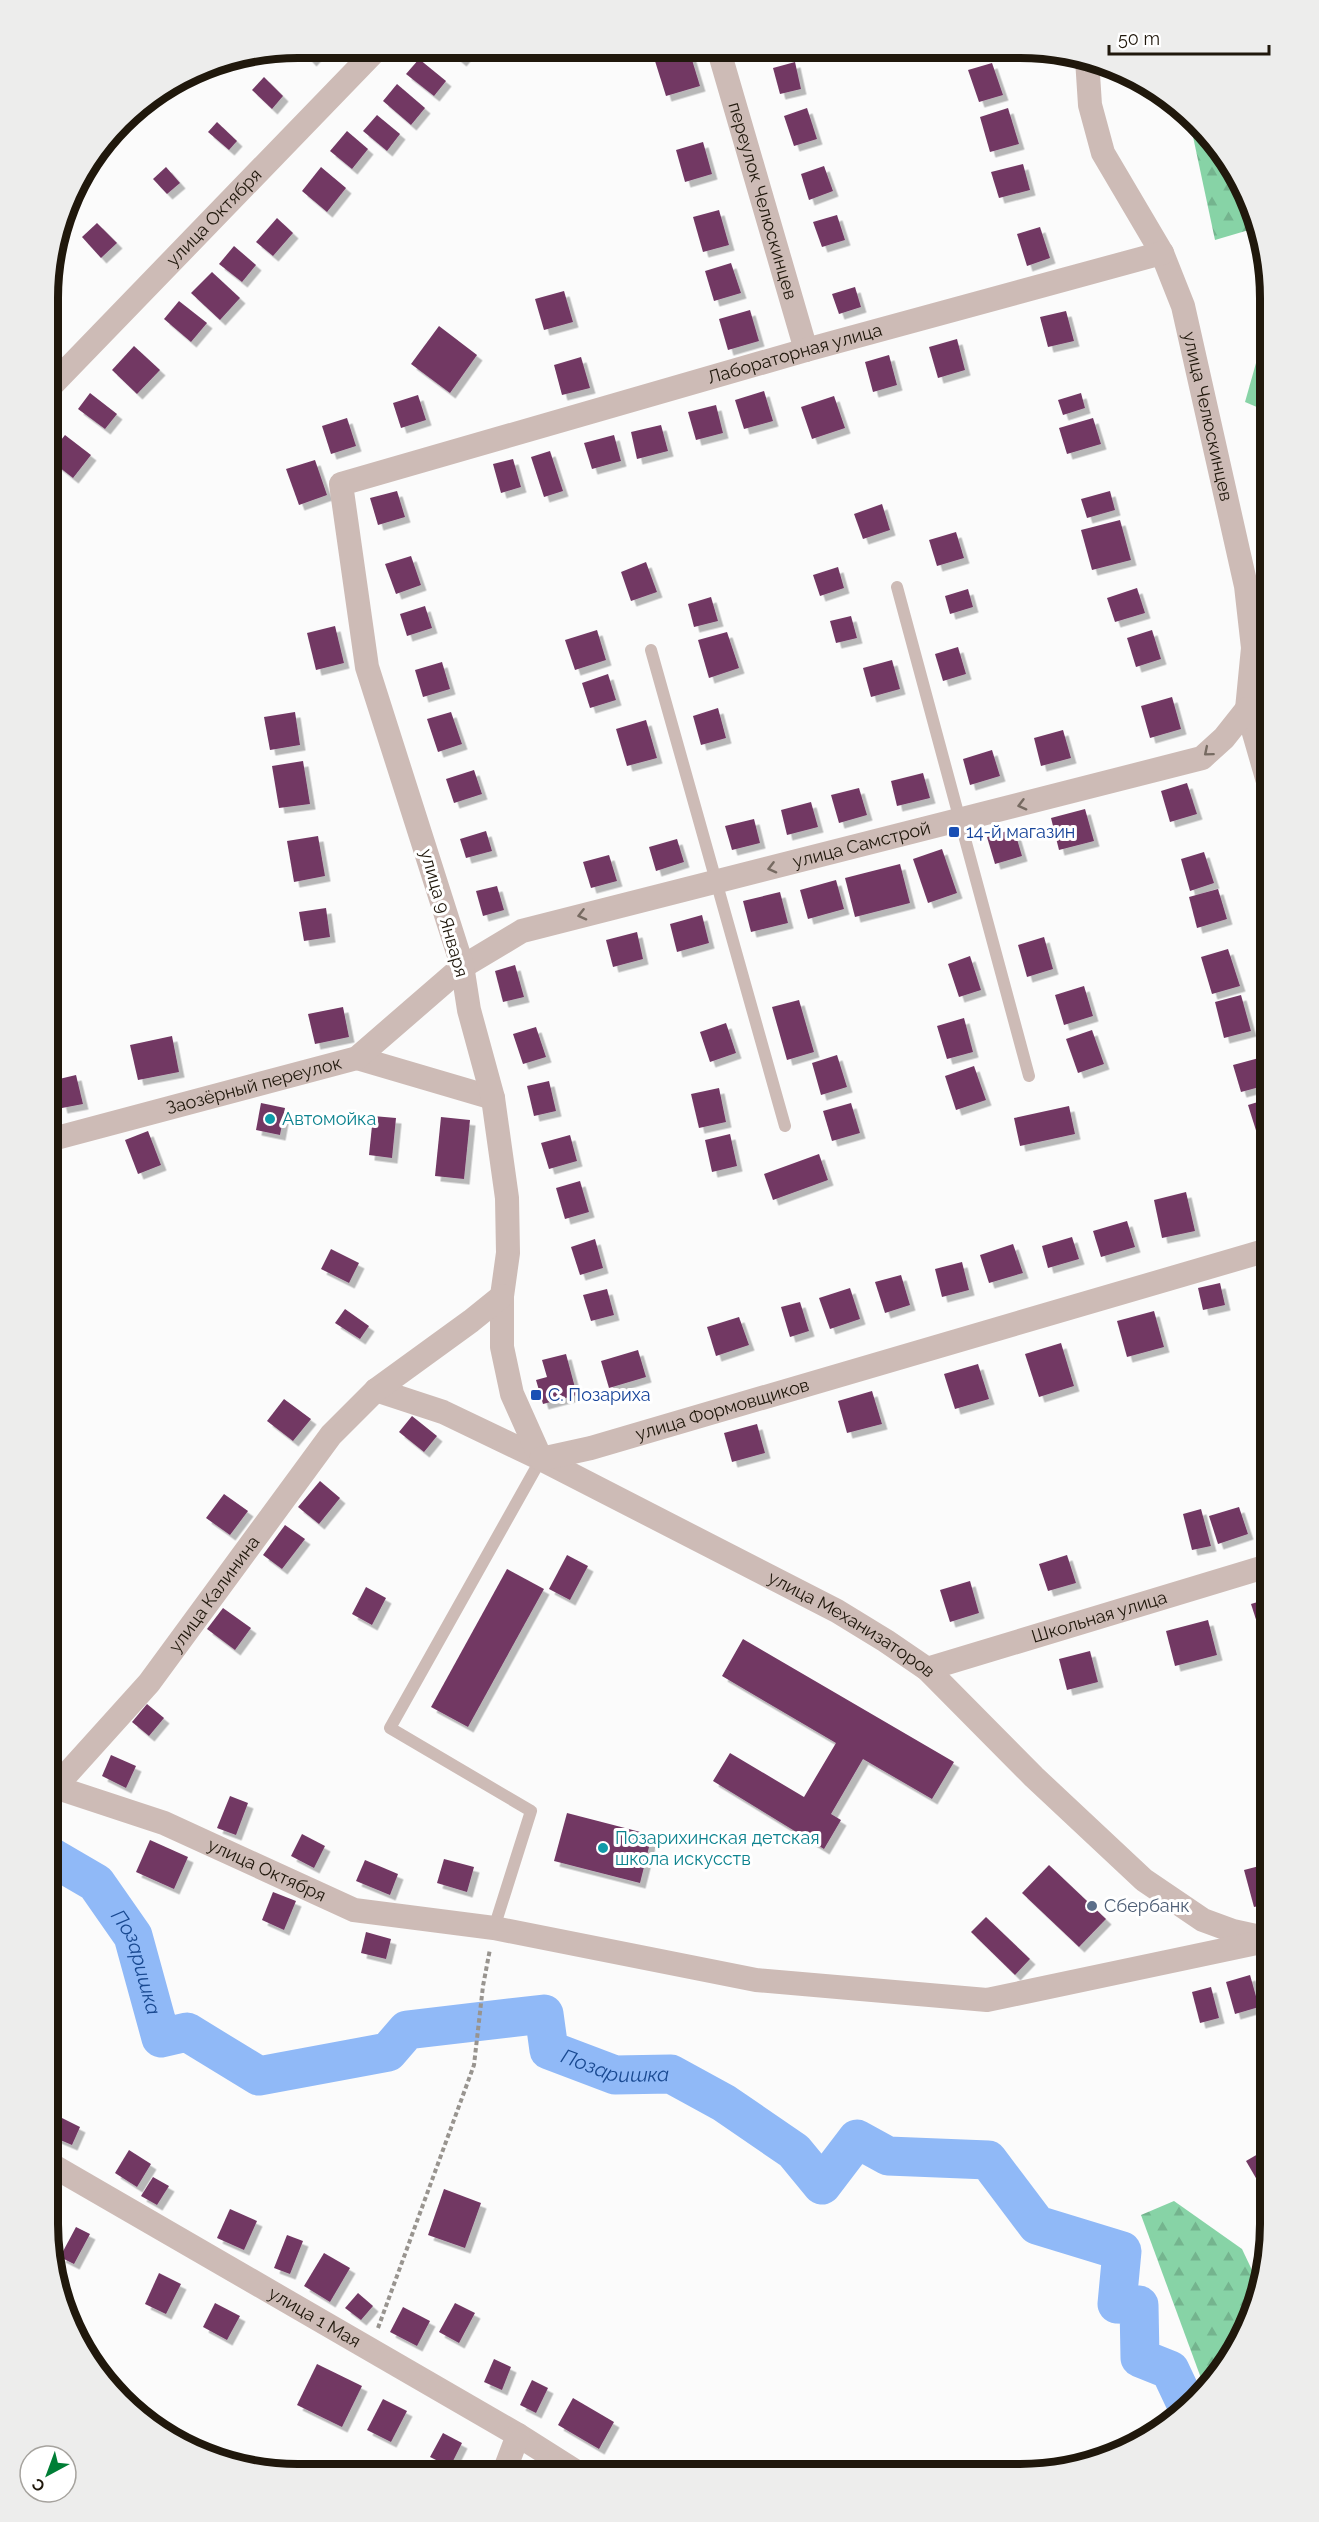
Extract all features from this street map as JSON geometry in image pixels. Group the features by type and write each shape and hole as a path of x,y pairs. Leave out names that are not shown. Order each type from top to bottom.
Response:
{"street":[{"name":"улица Октября","path":"58,379 368,58"},
{"name":"переулок Челюскинцев","path":"721,58 806,350"},
{"name":"улица Челюскинцев","path":"1088,68 1090,105 1103,153 1162,253 1183,306 1245,586 1252,648 1247,709 1260,754"},
{"name":"Лабораторная улица","path":"343,495 422,461 806,350 1162,253"},
{"name":"улица 9 Января","path":"343,495 367,667 462,967 469,1010 492,1098 507,1198 508,1252 501,1296 502,1347 512,1394 541,1459"},
{"name":"улица Самстрой","path":"462,967 522,931 960,822 1202,758 1224,738 1247,709"},
{"name":"Заозёрный переулок","path":"58,1138 357,1058 462,967"},
{"path":"357,1058 492,1098"},
{"name":"улица Формовщиков","path":"541,1459 602,1445 1260,1252"},
{"name":"улица Калинина","path":"58,1780 149,1683 331,1435 375,1390 471,1321 501,1296"},
{"name":"улица Механизаторов","path":"375,1390 443,1412 541,1459 837,1611 886,1641 927,1669 1034,1777 1144,1881 1203,1920 1260,1938"},
{"name":"Школьная улица","path":"927,1669 1260,1568"},
{"name":"улица Октября","path":"58,1790 164,1823 354,1910 494,1928 756,1980 987,2000 1260,1942"},
{"name":"улица 1 Мая","path":"58,2169 518,2435 564,2464"},
{"path":"507,2464 518,2435"}],"lane":[{"path":"897,587 1029,1077"},
{"path":"651,650 785,1126"},
{"path":"494,1928 531,1811 390,1728 541,1459"}],"path":[{"path":"370,2349 474,2065 483,1986 494,1928"}],"green space":[{"path":"1192,131 1220,165 1236,193 1250,230 1215,240"},
{"path":"1260,349 1260,408 1245,402"},
{"path":"1174,2201 1242,2249 1255,2275 1248,2300 1236,2329 1220,2357 1202,2381 1141,2215"}],"building":[{"path":"664,58 691,58 700,86 666,96 655,61"},
{"path":"419,59 446,81 434,96 406,74"},
{"path":"795,62 801,89 780,94 773,68"},
{"path":"992,63 1003,95 979,102 968,70"},
{"path":"264,77 283,96 272,109 252,90"},
{"path":"397,84 425,108 411,125 383,101"},
{"path":"807,108 817,139 794,146 784,116"},
{"path":"1008,108 1019,144 990,152 980,117"},
{"path":"377,115 400,134 387,151 363,131"},
{"path":"217,122 237,141 229,150 208,132"},
{"path":"347,131 368,149 352,169 330,151"},
{"path":"703,142 712,174 685,182 676,150"},
{"path":"1023,164 1030,190 999,198 991,172"},
{"path":"824,166 833,191 809,200 801,174"},
{"path":"166,167 180,183 167,194 153,179"},
{"path":"321,167 346,188 327,212 302,191"},
{"path":"719,210 729,245 703,252 693,217"},
{"path":"837,215 845,240 822,247 813,222"},
{"path":"277,218 293,233 273,256 256,242"},
{"path":"97,223 117,243 101,258 82,237"},
{"path":"1040,227 1050,258 1027,266 1017,234"},
{"path":"234,246 256,265 242,282 219,264"},
{"path":"731,263 741,293 714,301 705,271"},
{"path":"212,272 240,298 220,320 191,293"},
{"path":"855,287 861,307 839,314 832,294"},
{"path":"564,291 573,322 544,330 535,299"},
{"path":"179,301 207,323 191,342 164,319"},
{"path":"750,310 759,341 728,350 719,319"},
{"path":"1066,311 1074,341 1048,347 1040,317"},
{"path":"439,326 477,355 450,393 411,364"},
{"path":"957,339 965,370 938,378 929,347"},
{"path":"134,346 160,370 137,394 112,370"},
{"path":"889,355 897,385 873,392 865,362"},
{"path":"581,357 590,388 562,395 554,365"},
{"path":"764,391 773,421 744,429 735,400"},
{"path":"90,393 117,414 105,429 78,409"},
{"path":"1081,393 1085,408 1063,415 1058,400"},
{"path":"418,395 426,420 401,428 393,403"},
{"path":"834,396 845,428 812,439 801,407"},
{"path":"716,405 723,433 696,440 688,412"},
{"path":"347,418 356,446 331,454 322,426"},
{"path":"1093,418 1101,444 1067,454 1059,428"},
{"path":"661,425 668,451 637,459 631,432"},
{"path":"65,435 91,455 73,478 58,466 58,444"},
{"path":"614,435 621,461 592,469 584,443"},
{"path":"550,451 563,491 544,497 531,457"},
{"path":"513,459 521,487 501,493 493,464"},
{"path":"315,460 327,495 299,505 286,469"},
{"path":"397,491 405,517 378,525 370,498"},
{"path":"1110,491 1115,510 1087,518 1081,499"},
{"path":"882,504 890,530 863,539 854,514"},
{"path":"1120,520 1131,560 1092,570 1081,530"},
{"path":"956,532 964,558 937,566 929,540"},
{"path":"411,556 421,585 396,594 385,564"},
{"path":"646,562 657,592 631,601 621,572"},
{"path":"838,567 844,588 820,596 813,575"},
{"path":"1137,588 1145,613 1115,622 1107,598"},
{"path":"968,589 973,607 950,614 945,596"},
{"path":"711,597 718,621 694,627 688,604"},
{"path":"425,606 432,628 407,636 400,614"},
{"path":"851,616 857,638 836,643 830,621"},
{"path":"335,626 344,663 316,670 307,633"},
{"path":"597,630 606,660 575,670 565,640"},
{"path":"1152,630 1161,659 1136,667 1127,638"},
{"path":"727,632 739,668 709,678 698,640"},
{"path":"958,647 966,674 943,681 935,654"},
{"path":"892,660 900,689 871,697 863,668"},
{"path":"442,662 450,689 423,697 415,670"},
{"path":"608,674 616,700 590,708 582,683"},
{"path":"1172,697 1181,729 1150,738 1141,706"},
{"path":"718,708 726,738 701,745 693,716"},
{"path":"295,712 300,745 270,750 264,717"},
{"path":"451,712 462,744 438,752 427,719"},
{"path":"646,720 657,758 627,766 616,729"},
{"path":"1063,730 1071,758 1041,766 1034,738"},
{"path":"992,750 1000,776 970,785 963,759"},
{"path":"303,761 310,804 279,808 272,766"},
{"path":"474,770 482,794 454,803 446,779"},
{"path":"923,773 930,798 897,806 891,781"},
{"path":"1187,783 1197,814 1170,822 1161,791"},
{"path":"859,788 867,815 839,823 831,795"},
{"path":"811,802 818,827 787,835 781,810"},
{"path":"1085,809 1094,841 1059,850 1051,818"},
{"path":"754,819 760,843 732,850 725,826"},
{"path":"1014,829 1022,856 995,864 987,837"},
{"path":"486,831 492,851 466,858 460,839"},
{"path":"318,836 325,876 294,882 287,841"},
{"path":"677,839 684,862 656,871 649,847"},
{"path":"942,849 957,893 928,903 913,859"},
{"path":"1204,852 1214,883 1190,891 1181,859"},
{"path":"609,855 617,881 591,888 583,862"},
{"path":"900,864 910,903 855,917 845,878"},
{"path":"836,880 844,909 808,919 800,890"},
{"path":"497,886 504,910 483,916 476,891"},
{"path":"1218,889 1227,919 1197,928 1189,897"},
{"path":"780,892 788,923 751,932 743,901"},
{"path":"326,908 330,937 304,941 299,912"},
{"path":"702,915 709,943 677,952 670,924"},
{"path":"637,932 643,959 613,967 606,940"},
{"path":"1044,937 1053,969 1027,977 1018,945"},
{"path":"1228,949 1240,986 1212,994 1201,957"},
{"path":"970,956 981,990 959,997 948,964"},
{"path":"515,965 524,997 503,1002 495,971"},
{"path":"1084,986 1093,1016 1064,1025 1055,995"},
{"path":"1241,995 1251,1031 1224,1038 1215,1002"},
{"path":"799,1000 814,1052 787,1060 772,1007"},
{"path":"343,1007 349,1037 315,1044 308,1014"},
{"path":"964,1018 973,1052 947,1059 937,1026"},
{"path":"726,1023 736,1053 710,1062 700,1032"},
{"path":"536,1027 546,1057 523,1064 513,1034"},
{"path":"1092,1030 1104,1064 1078,1073 1066,1039"},
{"path":"172,1036 179,1072 138,1080 130,1045"},
{"path":"837,1055 847,1087 821,1095 812,1063"},
{"path":"1259,1058 1260,1087 1241,1092 1233,1065"},
{"path":"974,1066 986,1100 956,1110 945,1076"},
{"path":"76,1075 83,1104 62,1108 58,1079"},
{"path":"549,1081 556,1111 534,1116 527,1086"},
{"path":"719,1088 726,1122 699,1128 691,1094"},
{"path":"1260,1101 1260,1140 1259,1140 1248,1105"},
{"name":"Автомойка","path":"261,1103 285,1108 280,1135 256,1130"},
{"path":"851,1103 860,1133 832,1141 823,1111"},
{"path":"1069,1106 1075,1134 1020,1146 1014,1118"},
{"path":"373,1116 396,1118 392,1158 369,1155"},
{"path":"441,1117 470,1120 464,1179 435,1176"},
{"path":"148,1131 161,1165 138,1174 125,1140"},
{"path":"730,1134 737,1166 712,1172 705,1140"},
{"path":"570,1135 577,1161 549,1169 541,1143"},
{"path":"819,1154 828,1180 773,1200 764,1174"},
{"path":"580,1181 589,1212 565,1219 556,1188"},
{"path":"1186,1192 1195,1231 1162,1238 1154,1200"},
{"path":"1127,1221 1135,1247 1101,1257 1093,1231"},
{"path":"1072,1237 1079,1259 1048,1268 1042,1246"},
{"path":"595,1239 603,1268 580,1275 571,1247"},
{"path":"1013,1244 1023,1273 989,1283 980,1255"},
{"path":"331,1249 359,1263 349,1283 321,1269"},
{"path":"962,1262 969,1290 942,1297 935,1269"},
{"path":"901,1275 910,1305 885,1313 875,1282"},
{"path":"1220,1283 1225,1305 1203,1310 1198,1288"},
{"path":"850,1288 860,1319 830,1329 819,1298"},
{"path":"607,1289 614,1315 591,1321 583,1295"},
{"path":"800,1302 809,1331 790,1337 781,1307"},
{"path":"345,1309 369,1326 360,1339 335,1323"},
{"path":"1154,1311 1164,1347 1127,1357 1117,1321"},
{"path":"739,1317 749,1345 716,1356 707,1327"},
{"path":"1061,1343 1074,1386 1039,1397 1025,1354"},
{"path":"638,1350 646,1377 609,1388 601,1361"},
{"path":"566,1354 577,1395 543,1404 536,1380 547,1377 542,1360"},
{"path":"978,1364 989,1399 955,1409 944,1374"},
{"path":"872,1391 882,1424 847,1433 838,1401"},
{"path":"284,1399 311,1419 293,1441 267,1421"},
{"path":"412,1416 437,1436 424,1452 399,1432"},
{"path":"757,1424 765,1453 732,1462 724,1433"},
{"path":"320,1481 340,1498 319,1524 298,1507"},
{"path":"224,1494 248,1511 230,1535 206,1518"},
{"path":"1239,1507 1248,1534 1218,1544 1209,1516"},
{"path":"1201,1509 1211,1546 1192,1550 1183,1514"},
{"path":"285,1525 305,1539 282,1569 263,1555"},
{"path":"567,1555 588,1566 570,1600 549,1589"},
{"path":"1067,1555 1076,1583 1048,1591 1039,1564"},
{"path":"507,1569 544,1589 468,1727 431,1707"},
{"path":"970,1581 979,1613 950,1622 940,1590"},
{"path":"366,1587 386,1598 372,1625 352,1614"},
{"path":"1260,1601 1260,1632 1251,1604"},
{"path":"223,1608 251,1628 235,1650 207,1629"},
{"path":"1208,1620 1217,1655 1175,1666 1166,1631"},
{"path":"743,1639 954,1762 932,1799 863,1759 831,1814 841,1820 824,1849 713,1781 730,1753 804,1797 836,1743 722,1676"},
{"path":"1090,1651 1098,1682 1067,1690 1059,1659"},
{"path":"147,1704 164,1718 149,1736 132,1722"},
{"path":"111,1755 136,1766 126,1788 102,1776"},
{"path":"230,1796 248,1803 236,1835 217,1828"},
{"name":"Позарихинская детская школа искусств","path":"567,1813 652,1835 640,1883 554,1861"},
{"path":"302,1834 325,1846 314,1868 291,1856"},
{"path":"150,1840 188,1857 174,1889 136,1872"},
{"path":"444,1859 474,1867 467,1892 437,1883"},
{"path":"365,1860 398,1874 390,1895 356,1881"},
{"path":"1049,1865 1106,1919 1079,1947 1022,1893"},
{"path":"1260,1866 1260,1906 1254,1907 1244,1870"},
{"path":"273,1892 296,1901 284,1930 262,1920"},
{"path":"986,1917 1030,1959 1015,1975 971,1932"},
{"path":"366,1932 391,1939 386,1959 361,1953"},
{"path":"1250,1975 1259,2007 1235,2014 1226,1982"},
{"path":"1211,1987 1219,2018 1200,2023 1192,1992"},
{"path":"60,2117 80,2127 72,2145 58,2139"},
{"path":"129,2150 151,2164 137,2187 115,2173"},
{"path":"1260,2153 1260,2185 1246,2161"},
{"path":"153,2177 169,2186 157,2205 141,2196"},
{"path":"444,2189 481,2203 465,2248 428,2235"},
{"path":"230,2209 257,2221 244,2250 217,2238"},
{"path":"76,2227 90,2234 74,2264 61,2258"},
{"path":"287,2235 303,2241 290,2274 274,2268"},
{"path":"324,2253 350,2268 330,2302 304,2286"},
{"path":"159,2273 181,2284 166,2314 145,2304"},
{"path":"358,2293 373,2306 361,2320 345,2308"},
{"path":"215,2303 240,2316 227,2340 203,2327"},
{"path":"455,2303 475,2313 459,2343 439,2332"},
{"path":"403,2307 430,2321 417,2346 390,2332"},
{"path":"494,2359 511,2367 502,2390 484,2382"},
{"path":"317,2364 362,2386 342,2427 297,2405"},
{"path":"532,2380 548,2388 536,2413 520,2405"},
{"path":"573,2398 614,2422 599,2449 558,2425"},
{"path":"383,2399 407,2411 391,2442 367,2430"},
{"path":"443,2433 462,2443 452,2464 444,2464 430,2457"}],"waterway":[{"name":"Позаришка","path":"58,1861 96,1883 133,1936 161,2038 187,2032 259,2076 388,2052 407,2030 544,2014 549,2050 615,2075 671,2074 724,2103 794,2151 822,2185 857,2139 888,2156 988,2160 1037,2225 1122,2251 1117,2304 1139,2305 1140,2358 1170,2370 1184,2399"}],"place":[{"name":"14-й магазин","path":"954,832"},
{"name":"Автомойка","path":"270,1119"},
{"name":"С. Позариха","path":"536,1395"},
{"name":"Позарихинская детская школа искусств","path":"603,1848"},
{"name":"Сбербанк","path":"1092,1906"}]}
